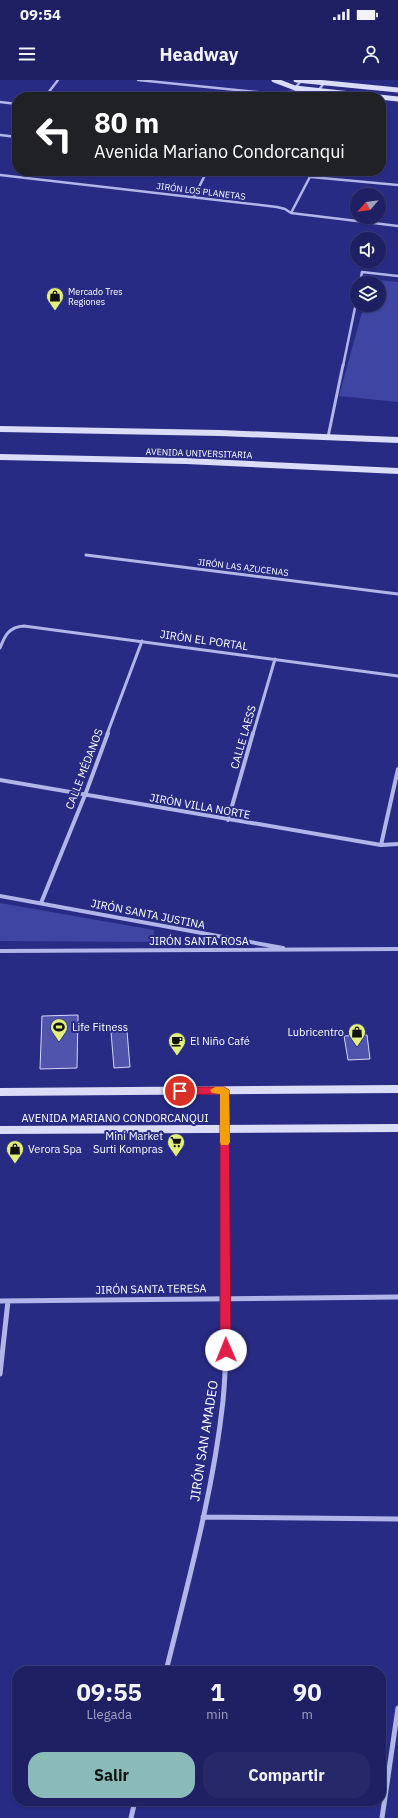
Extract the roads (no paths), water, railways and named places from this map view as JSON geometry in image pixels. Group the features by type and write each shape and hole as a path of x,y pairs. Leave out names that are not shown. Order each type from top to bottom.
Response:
{"main road":[{"path":"274,80 297,90 329,92"},
{"path":"298,80 324,84 398,90"},
{"path":"386,97 398,98"},
{"name":"AVENIDA UNIVERSITARIA","path":"0,429 220,433 398,440"},
{"name":"AVENIDA UNIVERSITARIA","path":"0,457 186,461 398,470"},
{"path":"0,1092 398,1089"},
{"name":"AVENIDA MARIANO CONDORCANQUI","path":"0,1130 398,1128"}],"street":[{"path":"49,92 58,80"},
{"path":"138,80 257,92"},
{"path":"277,92 297,90 298,80"},
{"path":"318,91 324,84"},
{"path":"0,102 12,103"},
{"path":"0,135 12,136"},
{"name":"JIRÓN LOS PLANETAS","path":"0,175 277,206 291,213 398,226"},
{"path":"194,197 204,176"},
{"path":"291,213 311,177 398,185"},
{"path":"361,276 362,272 398,276"},
{"path":"328,437 354,312"},
{"name":"JIRÓN LAS AZUCENAS","path":"86,555 398,594"},
{"name":"JIRÓN EL PORTAL","path":"0,648 8,629 14,626 24,626 398,676"},
{"name":"CALLE MÉDANOS","path":"41,903 85,795 142,641"},
{"name":"CALLE LAESS","path":"228,820 275,659"},
{"path":"381,845 398,769"},
{"name":"JIRÓN VILLA NORTE","path":"0,780 381,845 398,844"},
{"name":"JIRÓN SANTA JUSTINA","path":"0,896 293,950"},
{"name":"JIRÓN SANTA ROSA","path":"0,951 398,949"},
{"name":"JIRÓN SAN AMADEO","path":"167,1666 203,1517 224,1403 226,1363 224,1090"},
{"name":"JIRÓN SANTA TERESA","path":"0,1301 398,1297"},
{"path":"0,1374 8,1301"},
{"path":"203,1517 398,1519"},
{"path":"386,1790 398,1708"},
{"path":"131,1818 134,1806"},
{"path":"382,1818 384,1806"}],"place":[{"name":"Mercado Tres Regiones","path":"55,311"},
{"name":"Life Fitness","path":"59,1042"},
{"name":"Lubricentro","path":"357,1047"},
{"name":"El Niño Café","path":"177,1056"},
{"name":"Mini Market Surti Kompras","path":"176,1157"},
{"name":"Verora Spa","path":"15,1164"}]}
